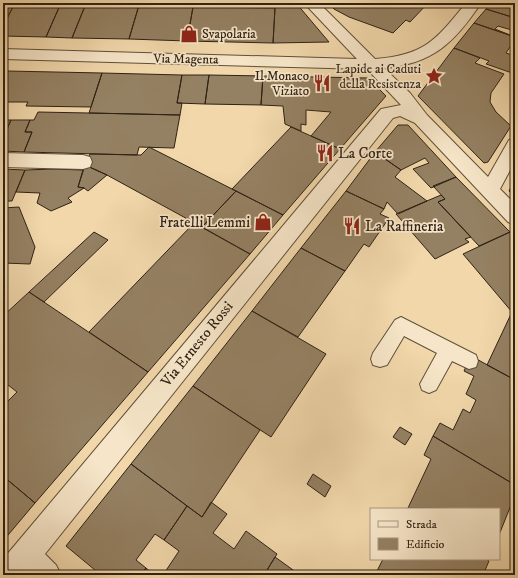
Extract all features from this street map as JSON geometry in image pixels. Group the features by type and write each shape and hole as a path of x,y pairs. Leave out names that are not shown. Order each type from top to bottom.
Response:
{"street":[{"name":"Via Ernesto Rossi","path":"311,3 369,64 413,107 420,119"},
{"path":"369,64 408,60 430,51 447,37 474,3"},
{"name":"Via Magenta","path":"3,54 369,64"},
{"name":"Via Ernesto Rossi","path":"17,565 387,113 395,101 388,81"},
{"path":"387,113 402,110 420,119 515,217"},
{"path":"490,190 515,144"},
{"path":"3,160 83,162"},
{"path":"17,565 46,575"}],"lane":[{"path":"380,359 401,325 469,361"},
{"path":"429,384 448,350"}],"building":[{"path":"3,3 15,3 3,26"},
{"path":"15,3 61,3 46,37 3,36 3,26"},
{"path":"61,3 86,3 72,38 46,37"},
{"path":"271,3 296,3 329,42 273,43 275,8"},
{"path":"329,3 384,3 393,6 396,3 428,3 410,22 406,20 393,33 349,17 334,9"},
{"path":"490,3 515,3 515,18 486,9"},
{"path":"86,4 139,5 129,39 72,38"},
{"path":"139,5 193,7 187,41 129,39"},
{"path":"193,7 275,8 273,43 187,41"},
{"path":"486,9 515,18 515,31 498,26 495,29 515,37 474,23"},
{"path":"474,23 515,37 515,49 510,47 506,53 515,56 515,74 486,64 489,61 454,48"},
{"path":"454,48 480,58 475,63 504,74 491,93 490,102 496,112 511,126 488,162 484,163 418,96"},
{"path":"7,71 102,73 91,107 26,106 28,102 3,102 3,78"},
{"path":"102,73 182,75 177,103 182,103 180,115 89,113"},
{"path":"182,75 209,75 205,104 177,103"},
{"path":"209,75 263,76 261,105 205,104"},
{"path":"263,76 368,78 386,96 340,149 311,136 331,112 306,110 306,125 301,124 301,131 285,124 283,106 261,105"},
{"path":"38,112 180,115 174,148 139,147 137,155 24,152 32,132 25,132 30,120 34,120"},
{"path":"3,120 11,120 3,138"},
{"path":"11,120 30,120 25,132 32,132 24,152 3,151 3,138"},
{"path":"398,125 408,125 456,177 431,188 413,169 429,163 425,158 401,170 375,152"},
{"path":"291,127 340,149 283,215 232,189"},
{"path":"149,147 236,191 202,227 107,175 85,165 90,154 141,155"},
{"path":"375,152 401,170 395,177 427,201 398,214 387,202 384,209 346,191"},
{"path":"85,165 107,175 88,191 84,188 78,187"},
{"path":"3,169 25,170 12,201 3,201"},
{"path":"25,170 83,170 78,187 84,188 68,198 72,202 51,211 37,203 40,193 16,192"},
{"path":"456,177 510,232 479,246 438,202 445,199 433,186"},
{"path":"515,179 515,197 509,191"},
{"path":"236,191 283,215 250,254 202,227"},
{"path":"346,191 384,209 380,214 389,218 369,247 364,244 345,271 301,248"},
{"path":"441,195 445,199 438,202 471,237 465,239 469,242 435,259 396,214"},
{"path":"19,207 35,247 30,264 3,263 3,208"},
{"path":"194,223 250,254 148,372 89,332"},
{"path":"94,232 108,240 44,302 29,292"},
{"path":"510,232 515,237 515,380 487,365 512,312 463,254"},
{"path":"301,248 345,271 298,337 252,311"},
{"path":"29,292 148,372 35,503 3,476 3,406 17,392 3,381 3,316"},
{"path":"252,311 326,354 271,437 193,386"},
{"path":"471,356 515,380 515,485 433,436 440,423 453,430 463,409 470,413 476,400 466,394 474,376 464,371"},
{"path":"193,386 260,430 202,517 131,464"},
{"path":"400,427 412,434 405,445 393,437"},
{"path":"433,436 515,485 515,495 500,532 500,508 408,508 431,459 424,455"},
{"path":"131,464 187,506 164,540 155,534 136,560 146,568 141,575 101,575 66,546"},
{"path":"313,474 331,486 325,497 307,484"},
{"path":"3,476 35,503 3,541"},
{"path":"211,502 227,514 213,533 234,549 246,531 277,554 264,575 163,575 179,551 164,540 187,506 202,517"},
{"path":"275,557 300,575 264,575"},
{"path":"382,560 489,561 483,575 375,575"},
{"path":"146,568 154,575 141,575"}],"place":[{"name":"Svapolaria","path":"189,34"},
{"name":"Lapide ai Caduti della Resistenza","path":"434,76"},
{"name":"Il Monaco Viziato","path":"322,83"},
{"name":"La Corte","path":"325,153"},
{"name":"Fratelli Lemmi","path":"263,222"},
{"name":"La Raffineria","path":"352,226"}]}
